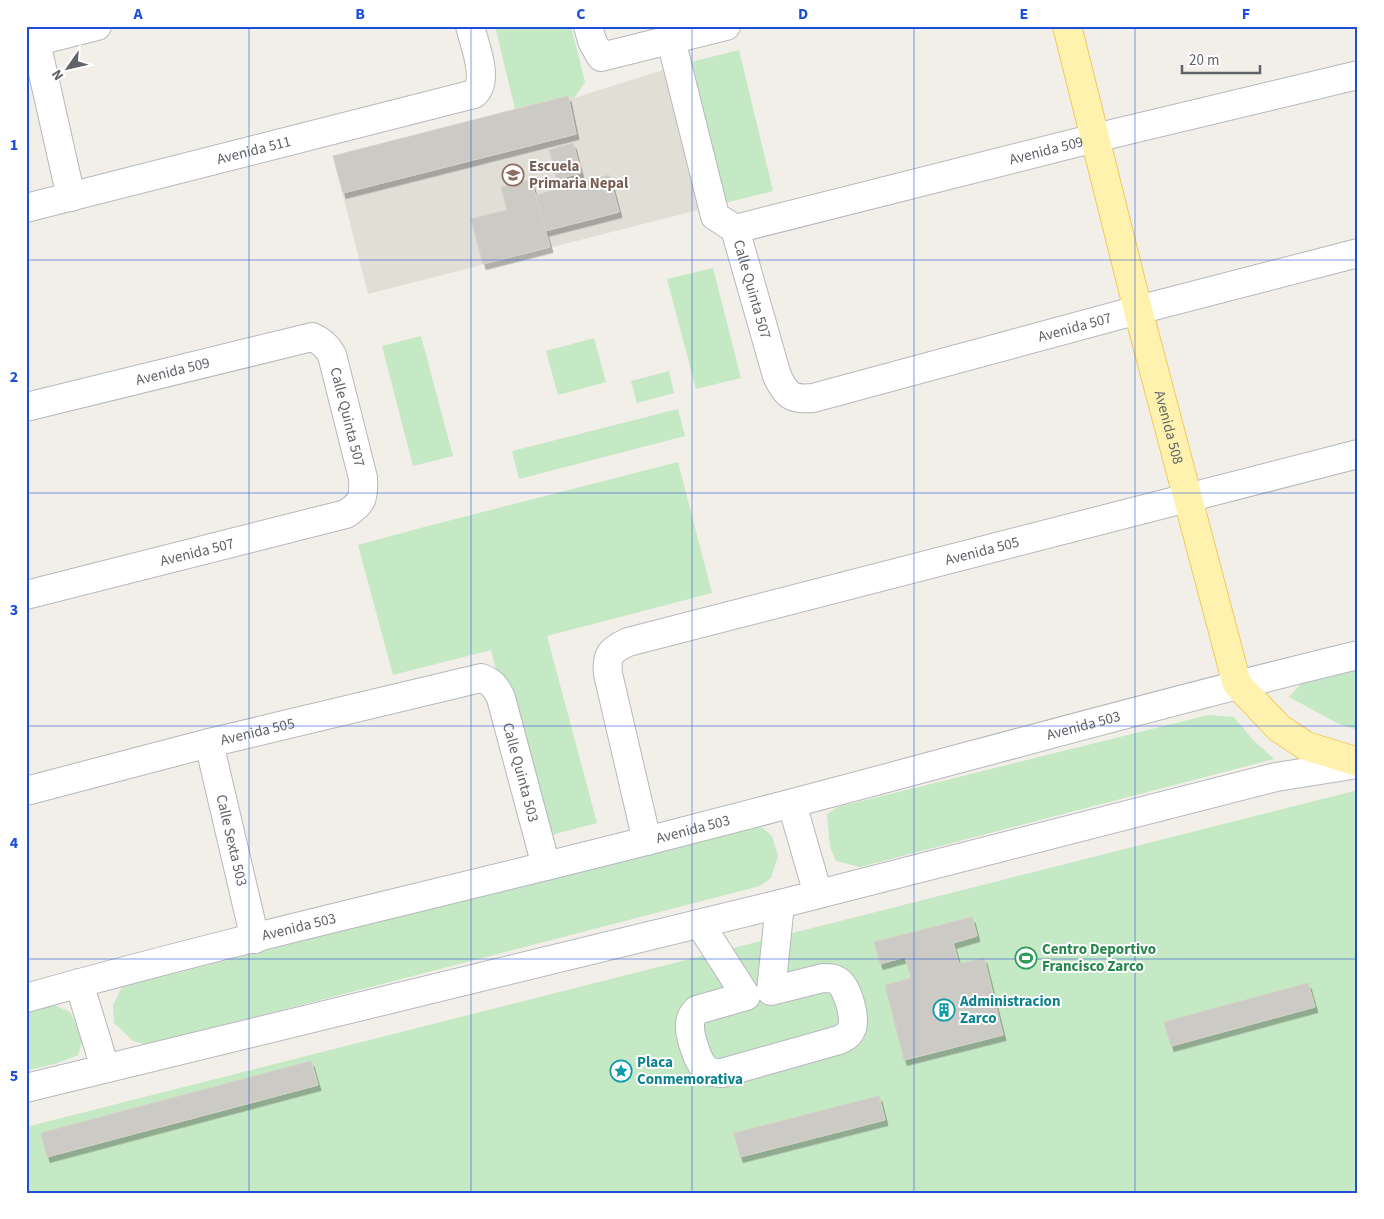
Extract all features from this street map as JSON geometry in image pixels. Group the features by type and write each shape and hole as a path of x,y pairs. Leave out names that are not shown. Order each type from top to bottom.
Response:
{"main road":[{"name":"Avenida 508","path":"1067,26 1138,310 1238,684 1279,728 1306,746 1358,763"}],"street":[{"path":"71,197 31,43 97,26"},
{"name":"Avenida 511","path":"26,208 467,97 480,90 482,75 470,26"},
{"path":"588,26 592,41 601,58 726,26"},
{"name":"Calle Quinta 507","path":"671,40 715,216 735,229 777,376 783,388 791,397"},
{"name":"Avenida 509","path":"735,229 1358,74"},
{"name":"Avenida 507","path":"791,397 813,398 1358,253"},
{"name":"Avenida 509","path":"26,407 305,338 319,339"},
{"name":"Calle Quinta 507","path":"319,339 327,346 332,355 363,478 362,500"},
{"name":"Avenida 505","path":"647,841 608,674 607,664 609,655 617,647 628,642 1358,454"},
{"name":"Avenida 507","path":"26,595 346,514 356,508 362,500"},
{"name":"Avenida 503","path":"26,998 255,938 792,804 1238,684 1358,655"},
{"name":"Avenida 505","path":"26,792 209,743 481,678 489,681"},
{"name":"Calle Quinta 503","path":"489,681 497,689 501,698 546,866"},
{"name":"Calle Sexta 503","path":"209,743 255,938"},
{"path":"26,1088 700,924 1276,777 1358,763"},
{"path":"792,804 818,894"},
{"path":"758,994 773,962 780,904"},
{"path":"700,924 758,994"},
{"path":"823,978 837,980 843,985 846,992 854,1024 846,1037 840,1040 722,1073 707,1071 698,1060 690,1031 692,1016 697,1010 704,1007 758,994 823,978"},
{"path":"79,983 105,1068"}],"shaded area":[{"name":"Escuela Primaria Nepal","path":"663,70 698,210 368,294 333,156 568,96 574,98"}],"green space":[{"path":"495,26 571,26 585,82 574,98 568,96 515,109"},
{"path":"739,50 773,191 721,204 687,63"},
{"path":"713,268 741,378 696,389 667,279"},
{"path":"421,336 453,456 413,466 382,346"},
{"path":"594,338 606,382 558,395 546,351"},
{"path":"669,371 674,393 637,403 631,381"},
{"path":"678,409 685,436 519,479 512,451"},
{"path":"678,462 712,593 547,636 597,823 540,838 491,650 393,675 358,545"},
{"path":"1358,670 1358,730 1339,724 1289,697 1301,684"},
{"path":"1208,715 1234,717 1252,739 1274,759 860,867 836,861 830,847 827,814 838,807"},
{"name":"Centro Deportivo Francisco Zarco","path":"1358,790 1358,1193 26,1193 26,1127"},
{"path":"759,825 772,836 778,856 771,878 760,886 147,1045 133,1041 114,1023 113,1005 122,987"},
{"path":"52,1004 70,1012 83,1038 78,1055 58,1063 26,1071 26,1010"}],"building":[{"path":"568,96 576,134 343,193 333,156"},
{"path":"573,143 581,173 557,179 549,150"},
{"path":"609,175 619,212 545,231 536,195"},
{"path":"531,180 550,247 483,264 471,219 507,210 501,187"},
{"name":"Administracion Zarco","path":"972,917 977,936 953,943 959,964 984,958 1003,1035 904,1060 885,985 911,978 905,957 880,964 874,942"},
{"path":"1308,983 1315,1007 1171,1046 1164,1022"},
{"path":"311,1061 318,1085 47,1157 41,1133"},
{"path":"879,1096 885,1120 740,1157 734,1133"}],"place":[{"name":"Escuela Primaria Nepal","path":"513,175"},
{"name":"Centro Deportivo Francisco Zarco","path":"1026,958"},
{"name":"Administracion Zarco","path":"944,1010"},
{"name":"Placa Conmemorativa","path":"621,1071"}]}
